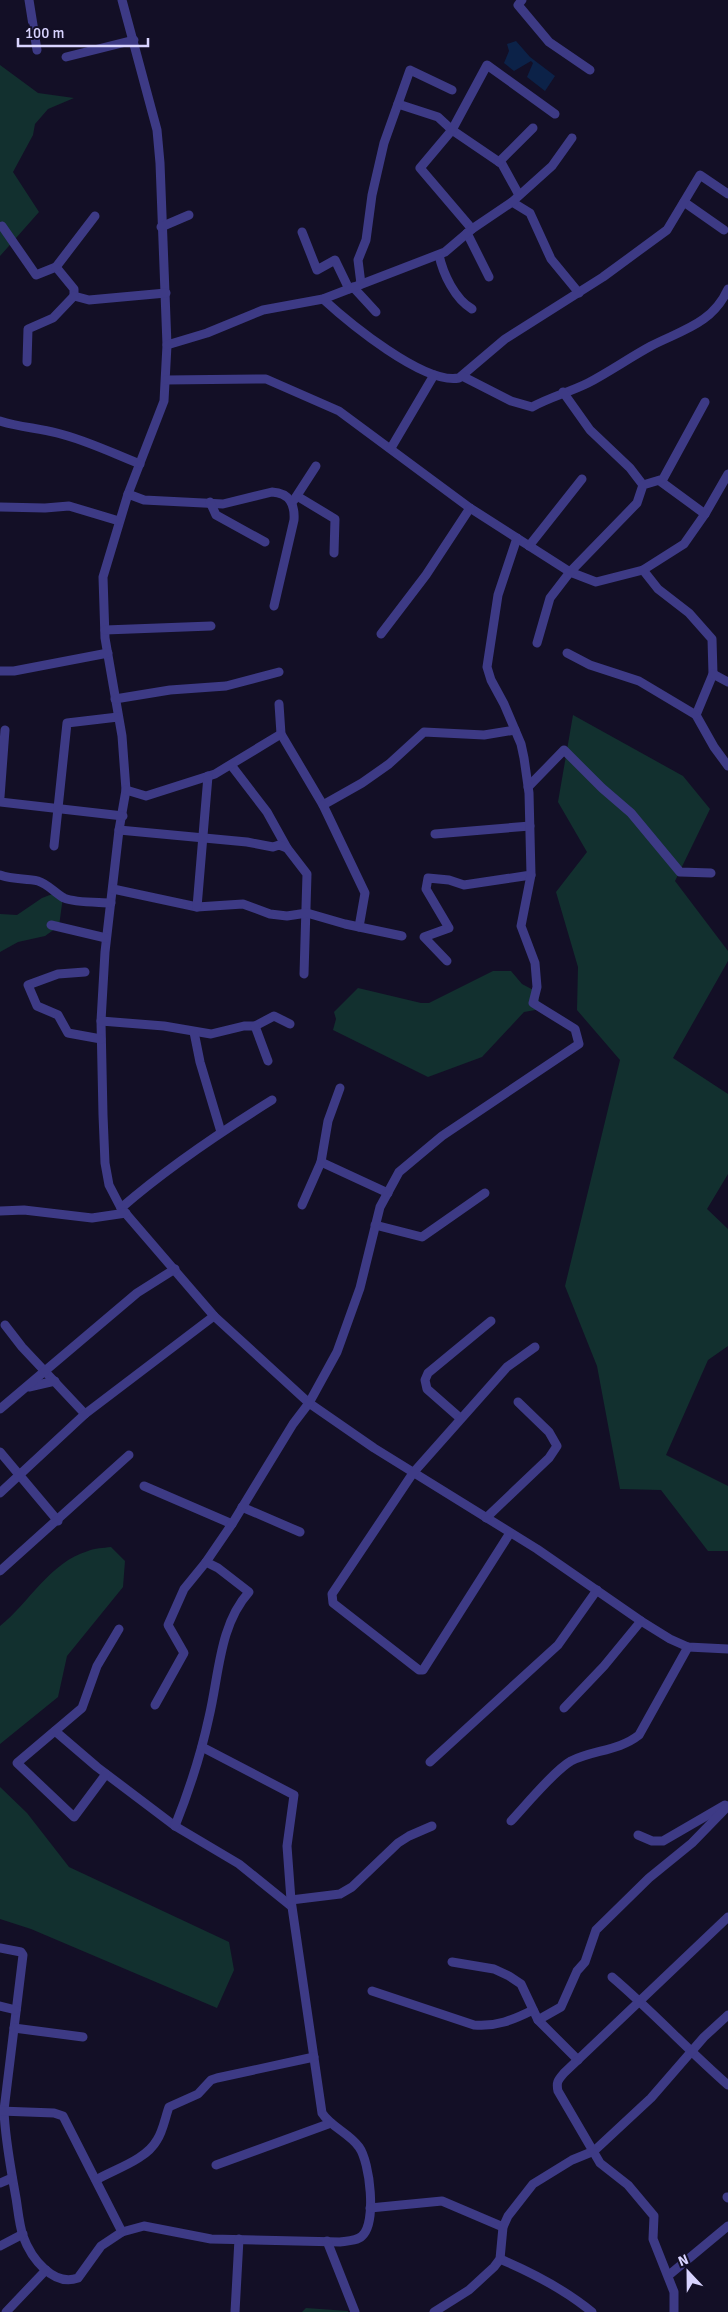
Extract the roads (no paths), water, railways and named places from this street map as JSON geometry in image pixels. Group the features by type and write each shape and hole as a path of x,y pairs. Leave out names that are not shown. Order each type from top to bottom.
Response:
{"street":[{"path":"29,0 37,50"},
{"path":"122,0 157,130 167,345 164,401 128,494 103,577 105,630 118,717 126,790 123,816 119,830 106,938 101,1021 105,1163 109,1185 123,1210 214,1316 309,1403 597,1590 641,1621 688,1647 728,1649"},
{"path":"522,0 518,5 549,42 590,70"},
{"path":"66,57 134,40"},
{"path":"489,277 470,231 420,168 452,130 486,65 555,114"},
{"path":"355,286 358,260 365,244 372,195 384,142 410,70 452,90"},
{"path":"398,104 438,117 452,130 499,162 520,195"},
{"path":"499,162 532,128"},
{"path":"167,345 207,333 262,310 323,299 439,255 520,195 552,166 572,138"},
{"path":"323,299 368,339 434,375 453,379 462,376 505,339 618,267 667,230 700,175 728,194"},
{"path":"512,202 530,213 550,258 579,293"},
{"path":"684,202 724,230"},
{"path":"161,227 189,215"},
{"path":"2,226 36,275 56,267 95,216"},
{"path":"302,232 317,270 335,260 376,312"},
{"path":"439,255 442,270 464,304 472,309"},
{"path":"27,362 28,329 53,318 74,296 74,289 56,267"},
{"path":"74,296 88,300 166,293"},
{"path":"462,376 511,401 532,408 563,392 586,384 652,346 690,329 714,311 727,294"},
{"path":"391,448 434,375"},
{"path":"166,380 266,379 339,411 470,508 570,572 596,582 642,570 684,544 705,514 728,474"},
{"path":"563,392 590,430 630,468 643,485"},
{"path":"643,485 660,481 668,472 705,402"},
{"path":"0,421 86,442 140,464"},
{"path":"274,606 294,520 295,499 316,466"},
{"path":"529,546 582,479"},
{"path":"660,481 705,514"},
{"path":"536,643 550,598 570,572 636,502 643,485"},
{"path":"128,494 144,500 223,504 281,492 336,519 334,552"},
{"path":"210,502 216,515 265,542"},
{"path":"0,507 45,508 70,506 119,521"},
{"path":"381,634 426,574 470,508"},
{"path":"155,1705 184,1653 168,1625 184,1588 206,1562 232,1524 293,1424 309,1403 337,1352 360,1288 380,1207 399,1172 442,1136 579,1044 575,1029 533,1004 537,987 535,963 521,926 531,875 528,786 521,744 504,704 491,680 487,667 498,595 517,538"},
{"path":"642,570 658,588 689,613 712,639 713,674 696,715"},
{"path":"105,630 211,626"},
{"path":"567,652 590,665 639,681 696,715 714,747 728,766"},
{"path":"0,671 108,653"},
{"path":"115,699 170,690 226,686 279,672"},
{"path":"713,674 728,682"},
{"path":"279,704 281,734 323,805 365,893 359,927"},
{"path":"54,846 67,723 118,717"},
{"path":"0,797 5,730"},
{"path":"323,805 362,784 389,764 424,732 484,735 515,730"},
{"path":"126,790 146,796 208,776 231,765 281,734"},
{"path":"528,786 564,750 602,788 631,813 680,872 711,873"},
{"path":"231,765 267,812 287,848 307,874 304,974"},
{"path":"197,907 208,776"},
{"path":"0,802 123,816"},
{"path":"435,834 530,826"},
{"path":"119,830 247,842 273,847 279,845 287,848"},
{"path":"0,875 18,880 37,881 70,900 111,903"},
{"path":"447,961 424,937 449,928 426,889 428,878 464,885 531,875"},
{"path":"113,889 197,907 243,904 270,914 287,916 307,913 402,936"},
{"path":"51,925 106,938"},
{"path":"85,972 58,974 28,985 38,1006 58,1015 68,1033 102,1038"},
{"path":"101,1021 164,1026 211,1034 244,1026 255,1026 274,1016 290,1024"},
{"path":"255,1026 268,1061"},
{"path":"194,1032 200,1062 221,1132"},
{"path":"302,1205 321,1162 328,1121 340,1088"},
{"path":"0,1211 24,1210 92,1218 123,1210 189,1154 272,1100"},
{"path":"321,1162 388,1193"},
{"path":"375,1225 422,1237 485,1193"},
{"path":"0,1409 137,1293 175,1269"},
{"path":"0,1493 85,1414 214,1316"},
{"path":"460,1418 427,1389 425,1380 428,1373 491,1321"},
{"path":"5,1325 22,1348 85,1414"},
{"path":"510,1533 424,1669 419,1670 370,1633 334,1603 332,1599 332,1594 413,1472 507,1367 536,1348"},
{"path":"0,1415 31,1385 55,1381"},
{"path":"486,1518 549,1458 557,1446 549,1432 518,1402"},
{"path":"0,1452 58,1521"},
{"path":"0,1571 58,1521 129,1455"},
{"path":"144,1486 232,1524"},
{"path":"242,1507 300,1532"},
{"path":"176,1826 202,1748 217,1670 236,1609 249,1592 218,1568 206,1562"},
{"path":"430,1762 558,1644 597,1590"},
{"path":"564,1708 604,1666 641,1621"},
{"path":"106,1774 74,1816 17,1763 82,1708 97,1666 119,1629"},
{"path":"511,1821 569,1763 591,1754 625,1745 639,1735 688,1647"},
{"path":"55,1731 106,1774 176,1826 239,1864 291,1903 327,1897 346,1891 398,1843 432,1826"},
{"path":"0,1948 21,1952 23,1955 14,2028 5,2063 2,2111 5,2135 23,2234 27,2244 51,2275 63,2280 78,2278 101,2246 122,2232 144,2226 212,2238 327,2241 358,2239 363,2236 367,2230 370,2208 365,2158 353,2140 331,2123 322,2113 291,1903 287,1846 294,1796 202,1748"},
{"path":"638,1835 652,1841 663,1841 728,1805"},
{"path":"538,2020 561,2007 577,1971 585,1962 596,1930 649,1878 692,1844 728,1805"},
{"path":"674,2312 674,2292 653,2239 654,2216 628,2185 607,2170 594,2152 556,2085 557,2080 728,1917"},
{"path":"452,1962 494,1969 521,1984 538,2020 578,2060"},
{"path":"612,1977 640,2000 691,2052 728,2085"},
{"path":"372,1991 474,2025 500,2024 533,2010"},
{"path":"0,2006 16,2010"},
{"path":"434,2312 469,2290 500,2258 503,2227 513,2207 533,2184 572,2160 594,2152 651,2098 691,2052 728,2015"},
{"path":"14,2028 83,2037"},
{"path":"96,2180 143,2156 158,2139 169,2107 198,2094 212,2080 257,2068 314,2057"},
{"path":"2,2111 54,2113 63,2116 122,2232"},
{"path":"216,2164 331,2123"},
{"path":"0,2183 12,2178"},
{"path":"370,2208 442,2201 503,2227"},
{"path":"668,2276 728,2226"},
{"path":"0,2246 23,2234"},
{"path":"235,2312 239,2239"},
{"path":"327,2241 355,2312"},
{"path":"500,2258 571,2295 592,2312"},
{"path":"6,2312 46,2270"}],"water":[{"path":"516,41 530,57 555,76 545,91 527,77 533,63 531,61 514,71 504,63 509,51 507,44"}]}
